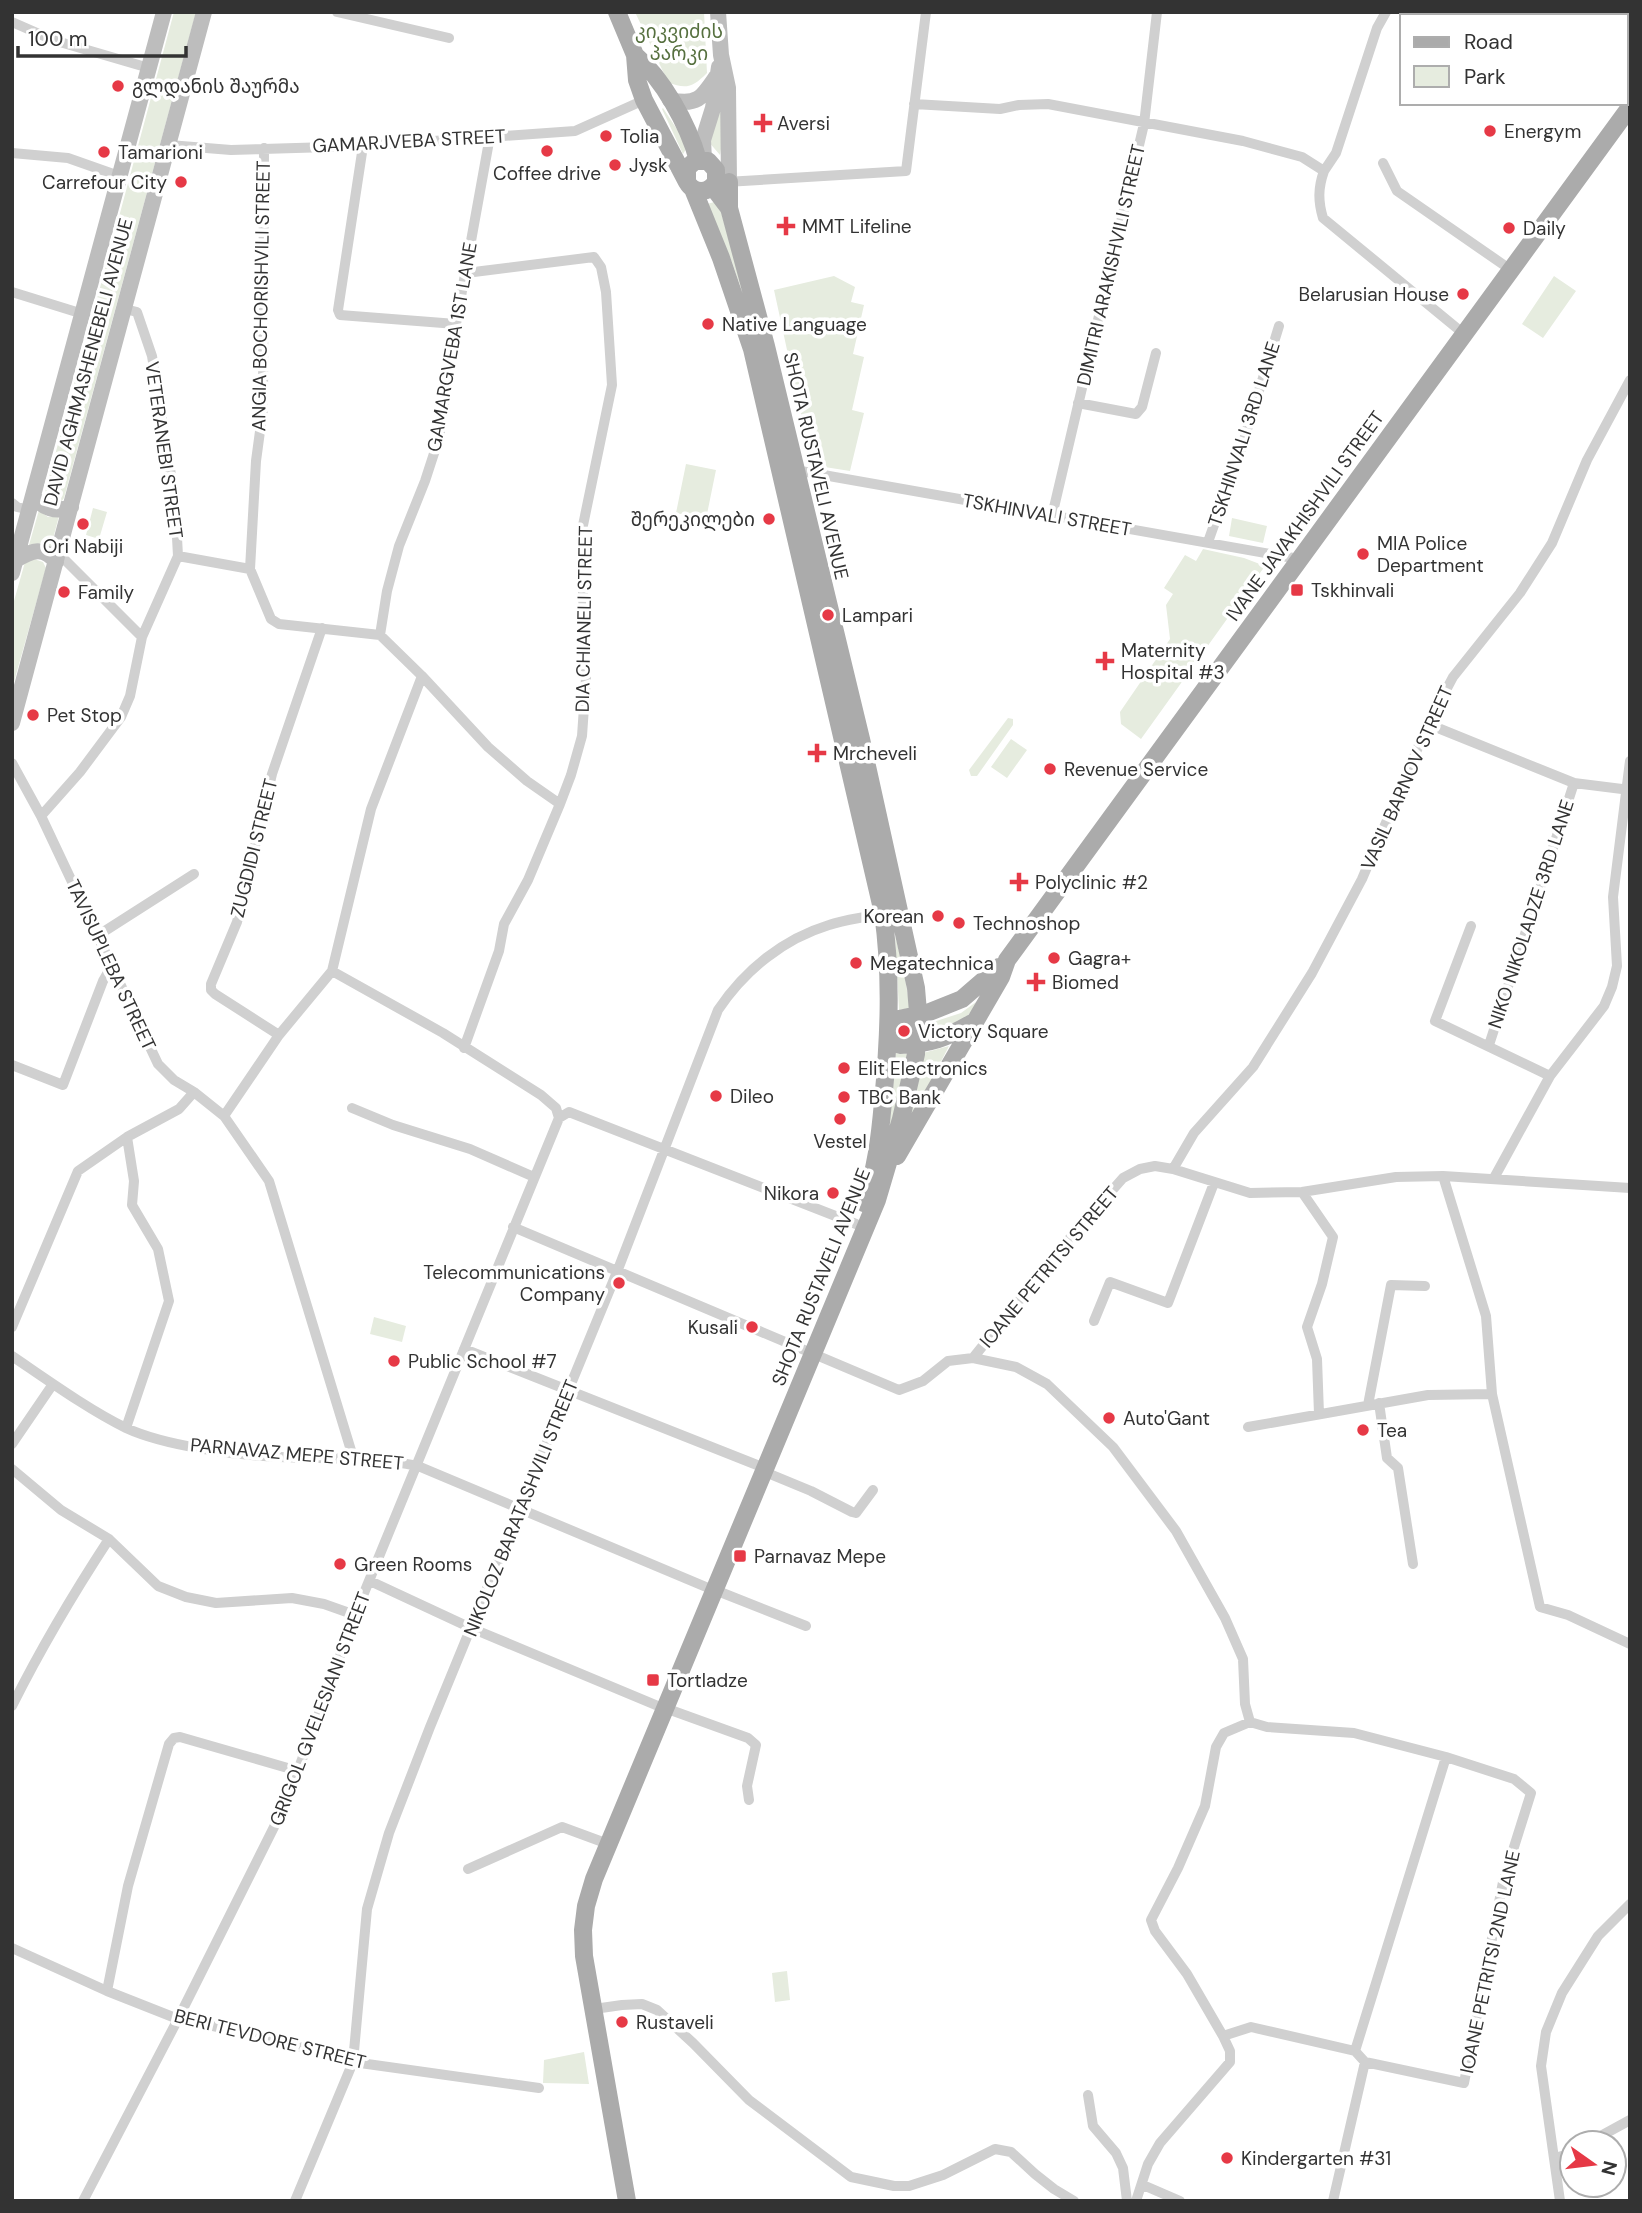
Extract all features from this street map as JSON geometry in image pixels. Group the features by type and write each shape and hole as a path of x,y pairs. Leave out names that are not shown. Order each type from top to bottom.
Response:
{"main road":[{"name":"DAVID AGHMASHENEBELI AVENUE","path":"14,566 163,12"},
{"name":"DAVID AGHMASHENEBELI AVENUE","path":"12,723 204,12"},
{"path":"617,12 635,55 654,72 701,160 712,164 718,182"},
{"path":"701,160 687,168 690,186 704,191 718,182 728,150 728,88 721,55 718,12"},
{"name":"SHOTA RUSTAVELI AVENUE","path":"627,2201 584,1956 586,1906 602,1857 661,1707 809,1352 867,1196 876,1161 881,1122 889,989 883,913 752,349 721,258 690,186 636,80 635,55"},
{"path":"701,160 702,140 713,108 721,55"},
{"path":"670,100 694,102 705,94 718,75"},
{"name":"IVANE JAVAKHISHVILI STREET","path":"886,1174 1001,977 1006,960 1630,107"},
{"name":"SHOTA RUSTAVELI AVENUE","path":"718,182 729,208 766,346 861,739 908,951 918,1015 917,1044 911,1079 886,1174 863,1237 809,1352"},
{"path":"31,504 60,510 71,507"},
{"path":"14,566 29,552 40,550 57,558"},
{"path":"972,1023 947,1038 917,1044 900,1045 888,1032 899,1019 950,1006 962,999 1006,960"},
{"name":"SHOTA RUSTAVELI AVENUE","path":"617,2201 578,1952 579,1905 584,1881 600,1841 661,1707"}],"street":[{"path":"337,12 449,38"},
{"path":"718,182 906,171 926,12"},
{"name":"DIMITRI ARAKISHVILI STREET","path":"1052,516 1144,124 1157,12"},
{"path":"1386,12 1377,28 1336,153 1324,171 1319,187 1319,203 1323,218 1464,334"},
{"path":"12,22 53,40 149,68"},
{"name":"GAMARJVEBA STREET","path":"169,145 231,150 363,146 575,131 644,100"},
{"path":"914,104 999,109 1048,104 1243,141 1302,157 1324,171"},
{"name":"GAMARGVEBA 1ST LANE","path":"380,635 387,591 399,546 439,438 456,324 490,136"},
{"path":"363,146 338,310 340,315 456,324"},
{"name":"ANGIA BOCHORISHVILI STREET","path":"250,569 256,461 263,408 264,148"},
{"path":"12,153 68,158 120,176"},
{"path":"1382,163 1397,191 1511,270"},
{"name":"DIA CHIANELI STREET","path":"464,1048 499,951 504,924 528,880 571,775 582,736 586,678 581,535 612,385 606,292 601,267 594,257 466,273"},
{"path":"12,292 83,314"},
{"name":"VETERANEBI STREET","path":"41,816 80,772 121,717 130,695 142,637 178,556 175,500 152,356 137,312 125,309"},
{"name":"TSKHINVALI 3RD LANE","path":"1208,542 1241,449 1279,326"},
{"path":"1078,403 1136,414 1142,407 1156,353"},
{"name":"VASIL BARNOV STREET","path":"1173,1169 1194,1133 1253,1067 1312,973 1362,878 1428,724 1452,677 1520,593 1552,543 1587,460 1630,380"},
{"name":"TSKHINVALI STREET","path":"795,470 1300,559"},
{"path":"12,503 31,504"},
{"path":"178,556 250,569 275,623 380,635 488,747 559,804"},
{"path":"57,558 142,637"},
{"name":"ZUGDIDI STREET","path":"279,1035 215,994 211,990 211,984 237,922 272,774 322,628"},
{"path":"224,1116 279,1035 332,971 371,809 422,676"},
{"path":"1428,724 1574,783 1628,790"},
{"path":"1494,1178 1550,1076 1604,1006 1612,987 1617,966 1613,897 1630,761"},
{"name":"TAVISUPLEBA STREET","path":"12,763 41,816 158,1063 174,1080 224,1116 269,1181 354,1457"},
{"name":"NIKO NIKOLADZE 3RD LANE","path":"1489,1045 1574,783"},
{"path":"96,936 194,874"},
{"name":"NIKOLOZ BARATASHVILI STREET","path":"295,2201 353,2062 367,1909 389,1833 617,1272 718,1010 733,988 787,942 830,924 883,913"},
{"path":"1471,926 1435,1021 1550,1076"},
{"path":"12,1065 63,1086 103,981 111,967"},
{"path":"332,971 443,1033 541,1095 556,1108 559,1118 569,1112 856,1224"},
{"path":"12,1327 78,1171 127,1137 179,1109 194,1092"},
{"path":"352,1108 393,1125 470,1149 534,1177"},
{"name":"GRIGOL GVELESIANI STREET","path":"83,2201 276,1826 355,1615 559,1118"},
{"path":"126,1428 169,1301 158,1249 132,1205 134,1181 127,1137"},
{"name":"IOANE PETRITSI STREET","path":"809,1352 899,1390 922,1381 948,1361 973,1358 1063,1245 1123,1178 1140,1168 1173,1169 1250,1194 1302,1192 1396,1177 1443,1176 1629,1185"},
{"path":"1443,1176 1486,1317 1492,1394 1540,1607 1568,1615 1630,1644"},
{"path":"1094,1321 1110,1282 1168,1303 1214,1183"},
{"path":"1302,1192 1333,1237 1322,1284 1307,1327 1317,1359 1319,1414"},
{"path":"513,1227 809,1352"},
{"path":"1413,1564 1398,1468 1387,1458 1374,1404 1391,1285 1426,1286"},
{"path":"464,1349 761,1468 852,1512 856,1513 860,1509 873,1490"},
{"name":"PARNAVAZ MEPE STREET","path":"12,1356 126,1428 178,1443 277,1457 354,1457 418,1466 806,1626"},
{"path":"973,1358 1016,1367 1046,1384 1113,1447 1176,1531 1225,1618 1243,1659 1245,1704 1250,1722 1224,1733 1216,1747 1205,1806 1178,1868 1151,1920 1223,2036 1230,2051 1230,2062 1160,2143 1148,2164 1136,2201"},
{"path":"12,1444 53,1384"},
{"path":"1248,1427 1428,1395 1492,1394"},
{"path":"12,1469 61,1510 109,1539 158,1586 186,1597 216,1603 292,1598 324,1604 355,1615"},
{"path":"12,1706 54,1626 109,1539"},
{"path":"370,1581 471,1628 661,1707 748,1738 756,1745 747,1786 749,1800"},
{"name":"IOANE PETRITSI 2ND LANE","path":"1250,1722 1267,1727 1354,1733 1446,1757 1514,1779 1531,1793 1503,1882 1465,2083 1364,2062"},
{"path":"107,1991 128,1886 169,1744 174,1738 180,1737 298,1771"},
{"path":"1355,2051 1446,1757"},
{"path":"468,1869 562,1827 600,1841"},
{"path":"1560,2201 1541,2066 1546,2032 1562,1993 1598,1936 1630,1904"},
{"name":"BERI TEVDORE STREET","path":"12,1948 107,1991 178,2019 257,2035 353,2062 539,2088"},
{"path":"594,2009 642,2004 657,2010 749,2100 851,2177 894,2186 909,2186 943,2175 995,2149 1011,2152 1054,2189 1074,2201"},
{"path":"1223,2036 1251,2027 1355,2051 1364,2062 1333,2201"},
{"path":"1088,2095 1093,2126 1116,2153 1123,2168 1126,2201"},
{"path":"1611,2129 1630,2120"},
{"path":"1143,2185 1180,2201"}],"green space":[{"path":"174,12 196,12 64,498 61,502 51,502 44,496"},
{"name":"კიკვიძის პარკი","path":"635,12 704,12 707,73 689,86 668,82"},
{"path":"721,91 721,149 720,155 708,141"},
{"path":"662,109 688,146 683,154"},
{"path":"718,201 748,309 732,262 707,204"},
{"path":"834,276 855,287 851,302 864,305 853,354 864,357 852,410 864,413 850,471 812,465 774,290"},
{"path":"1554,276 1576,291 1543,338 1522,324"},
{"path":"686,464 716,470 706,519 676,513"},
{"path":"93,508 107,512 99,539 86,535"},
{"path":"39,510 48,517 59,516 50,550 42,543 29,545"},
{"path":"1232,518 1267,526 1263,543 1229,536"},
{"path":"1203,549 1244,558 1265,566 1141,739 1121,724 1120,712 1170,639 1166,605 1173,594 1164,588 1185,555 1196,561"},
{"path":"34,559 43,562 46,568 12,689 12,608 25,562"},
{"path":"1008,718 1013,719 1013,725 977,776 971,776 969,770"},
{"path":"1011,739 1027,750 1007,778 991,767"},
{"path":"895,935 910,1008 899,1010"},
{"path":"976,1002 963,1020 926,1035 927,1024 961,1013"},
{"path":"949,1046 906,1129 923,1053"},
{"path":"896,1053 907,1054 889,1132"},
{"path":"374,1317 406,1326 402,1342 370,1334"},
{"path":"787,1971 790,2000 775,2002 772,1973"},
{"path":"584,2052 589,2084 543,2083 544,2060"}],"waterway":[{"path":"1564,12 1570,14"}],"place":[{"name":"გლდანის შაურმა","path":"118,86"},
{"name":"Aversi","path":"763,123"},
{"name":"Energym","path":"1490,131"},
{"name":"Tolia","path":"606,136"},
{"name":"Coffee drive","path":"547,151"},
{"name":"Tamarioni","path":"104,152"},
{"name":"Jysk","path":"615,165"},
{"name":"Carrefour City","path":"181,182"},
{"name":"MMT Lifeline","path":"786,226"},
{"name":"Daily","path":"1509,228"},
{"name":"Belarusian House","path":"1463,294"},
{"name":"Native Language","path":"708,324"},
{"name":"შერეკილები","path":"769,519"},
{"name":"Ori Nabiji","path":"83,524"},
{"name":"MIA Police Department","path":"1363,554"},
{"name":"Tskhinvali","path":"1297,590"},
{"name":"Family","path":"64,592"},
{"name":"Lampari","path":"828,615"},
{"name":"Maternity Hospital #3","path":"1105,661"},
{"name":"Pet Stop","path":"33,715"},
{"name":"Mrcheveli","path":"817,753"},
{"name":"Revenue Service","path":"1050,769"},
{"name":"Polyclinic #2","path":"1019,882"},
{"name":"Korean","path":"938,916"},
{"name":"Technoshop","path":"959,923"},
{"name":"Gagra+","path":"1054,958"},
{"name":"Megatechnica","path":"856,963"},
{"name":"Biomed","path":"1036,982"},
{"name":"Victory Square","path":"904,1031"},
{"name":"Elit Electronics","path":"844,1068"},
{"name":"Dileo","path":"716,1096"},
{"name":"TBC Bank","path":"844,1097"},
{"name":"Vestel","path":"840,1119"},
{"name":"Nikora","path":"833,1193"},
{"name":"Telecommunications Company","path":"619,1283"},
{"name":"Kusali","path":"752,1327"},
{"name":"Public School #7","path":"394,1361"},
{"name":"Auto'Gant","path":"1109,1418"},
{"name":"Tea","path":"1363,1430"},
{"name":"Parnavaz Mepe","path":"740,1556"},
{"name":"Green Rooms","path":"340,1564"},
{"name":"Tortladze","path":"653,1680"},
{"name":"Rustaveli","path":"622,2022"},
{"name":"Kindergarten #31","path":"1227,2158"}]}
